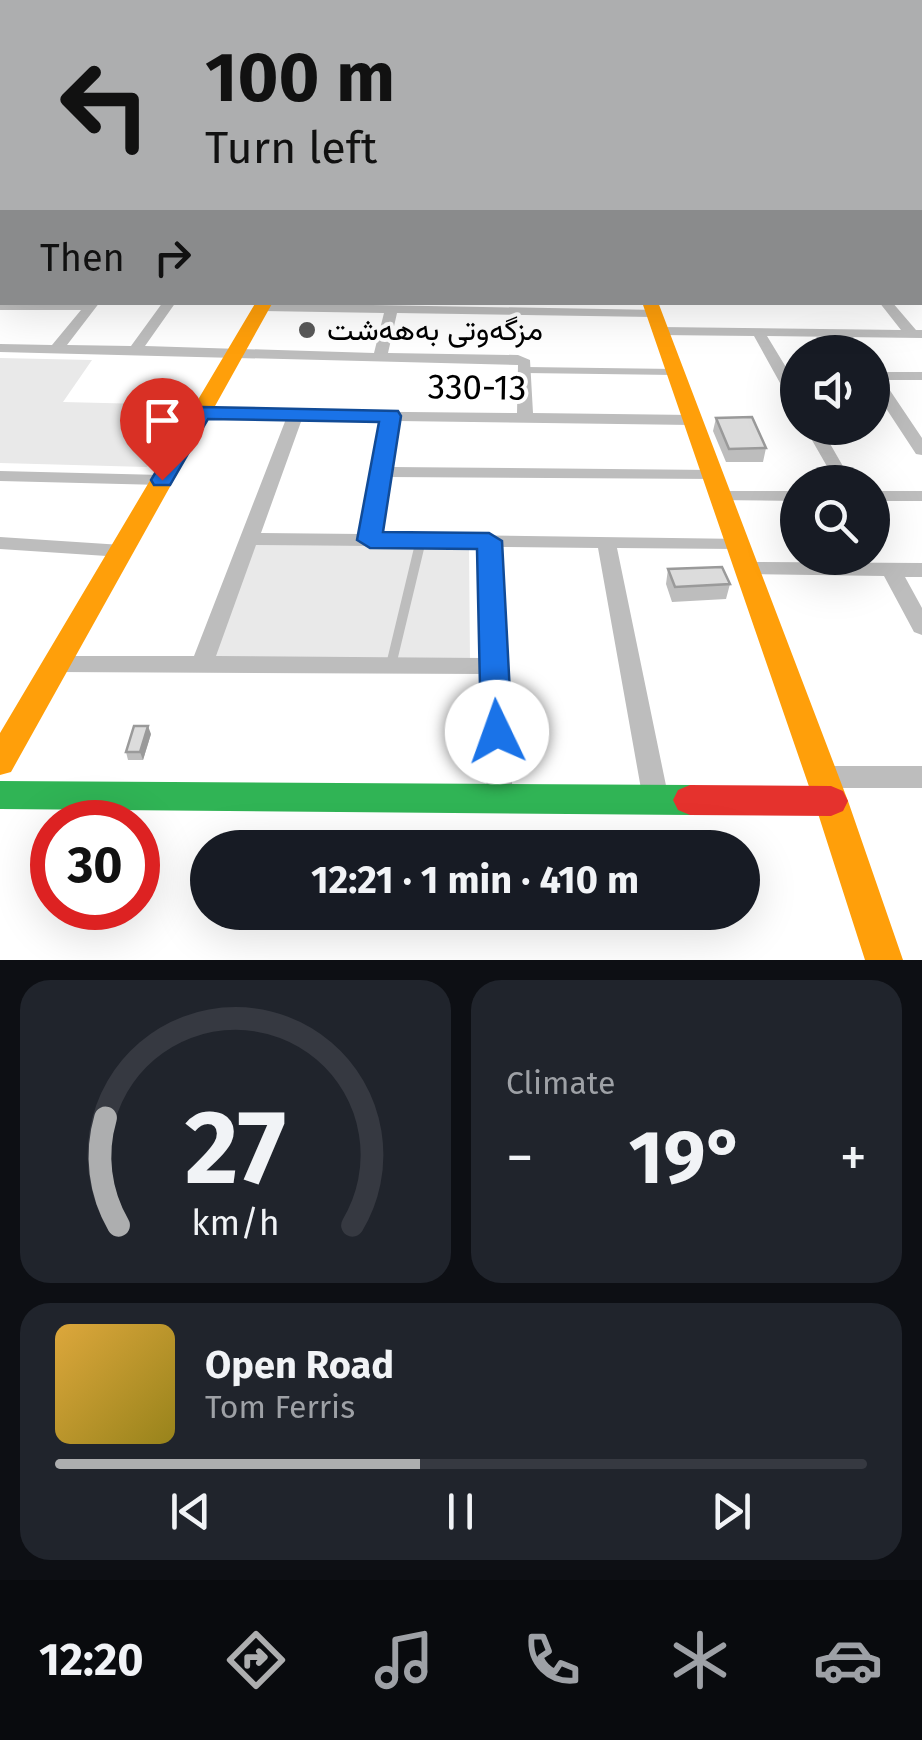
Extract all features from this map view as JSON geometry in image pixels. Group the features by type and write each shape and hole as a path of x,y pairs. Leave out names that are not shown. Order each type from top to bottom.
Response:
{"street":[{"path":"0,306 46,305"},
{"path":"56,349 92,305"},
{"path":"135,350 168,305"},
{"path":"0,762 264,305 391,309 560,307 758,332 917,334"},
{"path":"888,305 917,334"},
{"path":"380,358 391,309"},
{"path":"654,316 884,960"},
{"path":"758,332 780,362"},
{"path":"0,348 518,359 525,363 526,370 525,418"},
{"path":"890,376 922,376"},
{"path":"890,397 915,428 922,450"},
{"name":"330-13","path":"201,413 692,420"},
{"path":"202,664 296,414"},
{"path":"370,540 391,416"},
{"path":"381,472 716,486 780,494"},
{"path":"0,476 162,480"},
{"path":"890,496 922,496"},
{"path":"249,539 737,543"},
{"path":"489,541 500,799"},
{"path":"606,542 656,800"},
{"path":"0,544 122,551"},
{"path":"746,569 780,569"},
{"path":"922,570 890,570 922,627"},
{"path":"56,664 494,666"},
{"path":"0,795 656,800 826,789 922,778"}],"lane":[{"path":"526,370 675,372"},
{"path":"391,665 420,540"}],"shaded area":[{"path":"0,358 92,360 63,402 186,405 147,467 0,463"},
{"path":"251,545 469,546 470,663 208,660"}],"building":[{"path":"752,417 766,448 729,449 716,418"},
{"path":"722,567 730,584 675,587 668,569"},
{"path":"134,726 148,726 140,752 126,752"}],"traffic: fast":[{"path":"0,795 690,800"}],"traffic: slow":[{"path":"0,762 263,305"},
{"path":"651,305 831,801 884,960"}],"traffic: jam":[{"path":"690,800 831,801"}],"place":[{"name":"مزگەوتی بەهەشت","path":"307,330"}],"route":[{"path":"162,480 201,413 391,416 370,540 489,541 497,732"}]}
